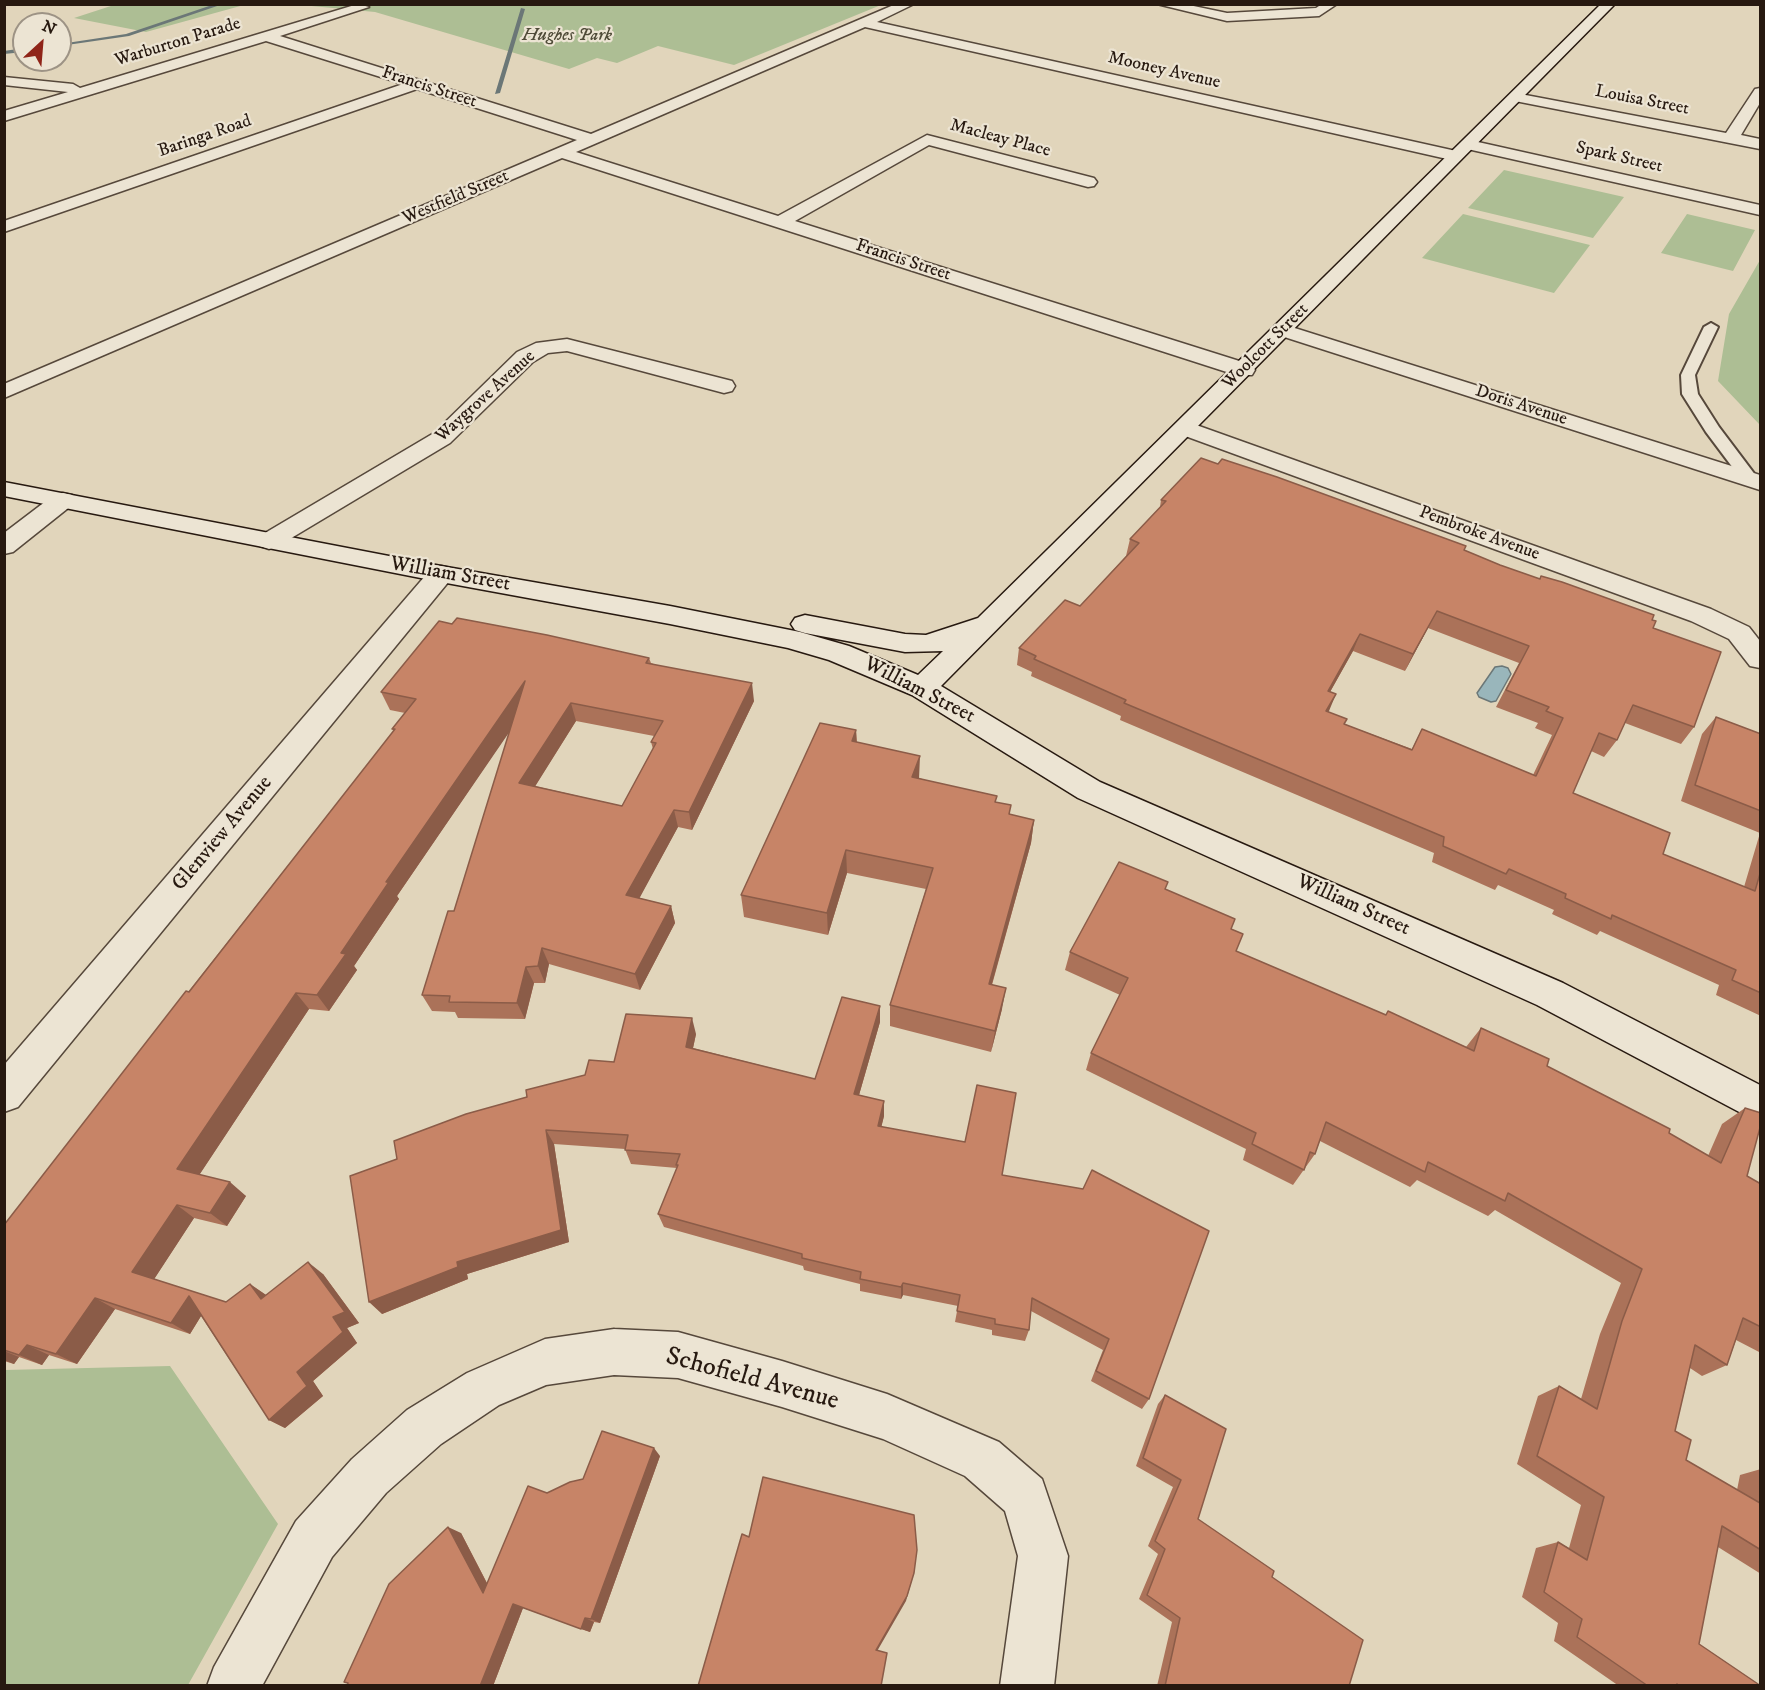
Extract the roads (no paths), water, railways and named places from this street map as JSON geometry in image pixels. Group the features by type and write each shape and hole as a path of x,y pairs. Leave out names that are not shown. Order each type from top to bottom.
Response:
{"street":[{"name":"Westfield Street","path":"4,392 908,4"},
{"path":"1163,4 1227,17 1319,12 1331,4"},
{"name":"Woolcott Street","path":"922,688 1244,370 1609,4"},
{"name":"Warburton Parade","path":"4,116 363,7"},
{"name":"Mooney Avenue","path":"863,23 1462,151"},
{"name":"Francis Street","path":"268,36 590,140"},
{"path":"4,81 90,90"},
{"name":"Baringa Road","path":"4,227 418,84"},
{"path":"1731,138 1761,92"},
{"name":"Louisa Street","path":"1515,97 1761,144"},
{"name":"Macleay Place","path":"780,222 927,140 1088,182"},
{"name":"Spark Street","path":"1462,151 1761,210"},
{"name":"Francis Street","path":"562,153 1244,370"},
{"name":"Doris Avenue","path":"1282,330 1756,482"},
{"name":"Waygrove Avenue","path":"269,541 442,438 525,357 543,347 567,345 724,386"},
{"name":"Pembroke Avenue","path":"1185,428 1701,615 1739,633 1761,659"},
{"name":"William Street","path":"4,489 441,574 670,615 815,645 880,668 922,688 1089,790 1522,981 1599,1018 1761,1105"},
{"path":"4,546 63,500"},
{"name":"Glenview Avenue","path":"4,1094 441,574"},
{"path":"670,615 713,609 905,643 926,644 942,642 995,617"},
{"name":"Schofield Avenue","path":"233,1686 314,1539 369,1476 424,1427 483,1389 545,1362 614,1352 678,1355 782,1384 887,1418 982,1459 1025,1496 1043,1556 1027,1686"}],"lane":[{"path":"1711,327 1688,375 1690,394 1712,429 1756,482"}],"water":[{"path":"1495,667 1508,668 1511,674 1496,701 1491,702 1479,697 1477,693"}],"waterway":[{"path":"72,43 127,35 221,4"},
{"path":"497,93 523,9"},
{"path":"4,53 12,52"}],"park label":[{"name":"Hughes Park","path":"567,36"}]}
